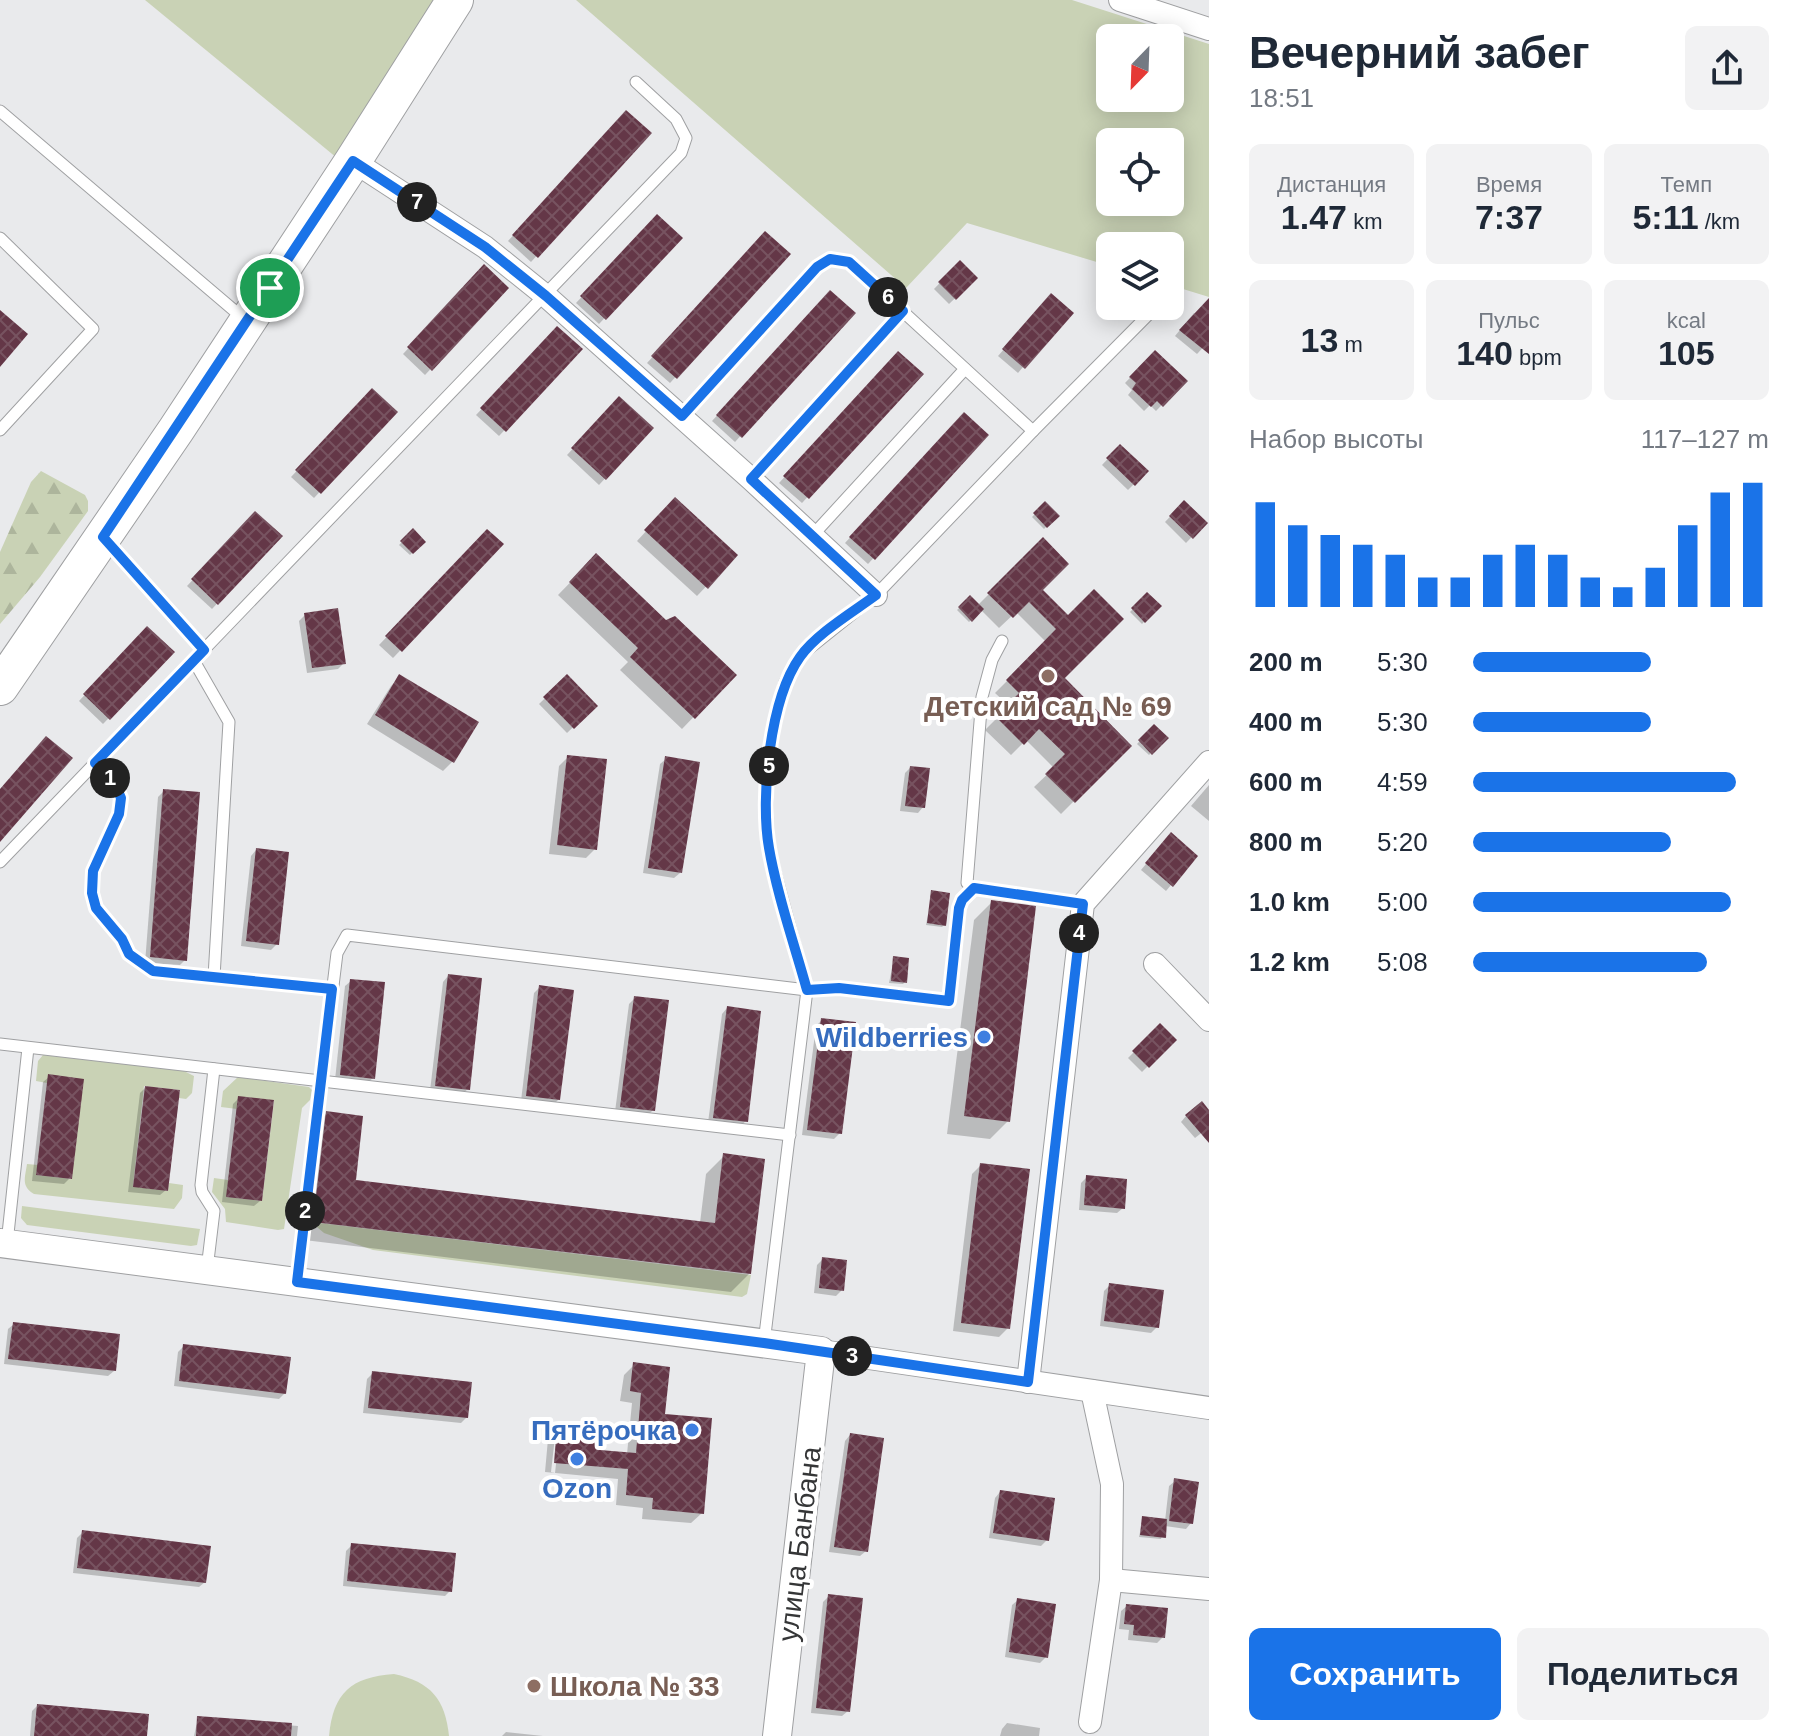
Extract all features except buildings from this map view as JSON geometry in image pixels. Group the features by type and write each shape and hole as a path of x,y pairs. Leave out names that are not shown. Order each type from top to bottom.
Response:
{"main road":[{"path":"4,678 248,322 455,0"}],"street":[{"path":"1120,0 1209,29"},
{"path":"353,161 485,247 546,296 876,595"},
{"path":"1028,1382 1083,904 1209,762"},
{"path":"1155,964 1209,1020"},
{"path":"3,1243 764,1343 1209,1408"},
{"name":"улица Банбана","path":"777,1736 821,1351"},
{"path":"1090,1722 1111,1580 1112,1484 1092,1391"},
{"path":"1111,1580 1209,1589"}],"lane":[{"path":"0,862 681,153 686,138 676,119 636,82"},
{"path":"0,111 248,322"},
{"path":"0,238 93,329 0,430"},
{"path":"682,416 817,267 830,259 849,262 1033,431"},
{"path":"751,479 903,311"},
{"path":"764,1343 807,990 768,846 767,785 774,723 785,682 801,655 876,595 1143,320"},
{"path":"812,536 965,369"},
{"path":"103,537 204,650"},
{"path":"1002,641 992,660 982,697 967,883 974,888 1083,904"},
{"path":"194,661 229,722 214,977"},
{"path":"95,763 114,782 121,798 119,814 93,871 92,893 96,908 122,939 129,954 153,971 332,989"},
{"path":"297,1282 337,953 347,935 807,990 839,988 949,1001 959,908 974,888"},
{"path":"0,1044 790,1135"},
{"path":"3,1243 28,1048"},
{"path":"207,1270 214,1211 201,1185 214,1069"}],"green space":[{"path":"145,0 435,0 337,158"},
{"path":"576,0 1072,0 1147,24 1096,24 1096,112 1184,112 1184,36 1209,44 1209,297 1184,289 1184,232 1096,232 1096,262 967,223 906,288"},
{"path":"41,471 85,495 88,511 40,577 0,624 0,552 31,482"},
{"path":"43,1055 184,1071 194,1076 192,1093 186,1099 179,1098 180,1090 144,1086 133,1186 168,1191 169,1183 183,1185 182,1198 174,1209 34,1194 27,1188 27,1164 38,1165 37,1175 72,1179 47,1083 36,1081 38,1061"},
{"path":"238,1077 309,1087 312,1090 310,1100 302,1108 284,1229 226,1222 225,1209 212,1192 214,1178 228,1180 227,1197 262,1201 274,1101 237,1109 221,1107 223,1091"},
{"path":"22,1206 200,1229 197,1245 191,1246 27,1225 21,1218"},
{"path":"311,1222 751,1275 747,1294 742,1297 373,1250 324,1233"},
{"path":"394,1674 418,1682 434,1694 444,1712 449,1736 329,1736 335,1709 347,1690 366,1679"}],"place":[{"name":"Детский сад № 69","path":"1048,676"},
{"name":"Wildberries","path":"984,1037"},
{"name":"Пятёрочка","path":"692,1430"},
{"name":"Ozon","path":"577,1459"},
{"name":"Школа № 33","path":"534,1686"}],"route":[{"path":"353,161 485,247 546,296 682,416 817,267 830,259 849,262 903,311 751,479 876,595 801,655 785,682 774,723 767,785 768,846 807,990 839,988 949,1001 959,908 974,888 1083,904 1028,1382 764,1343 297,1282 332,989 153,971 129,954 122,939 96,908 92,893 93,871 119,814 121,798 114,782 95,763 204,650 103,537 270,288 353,161"}]}
